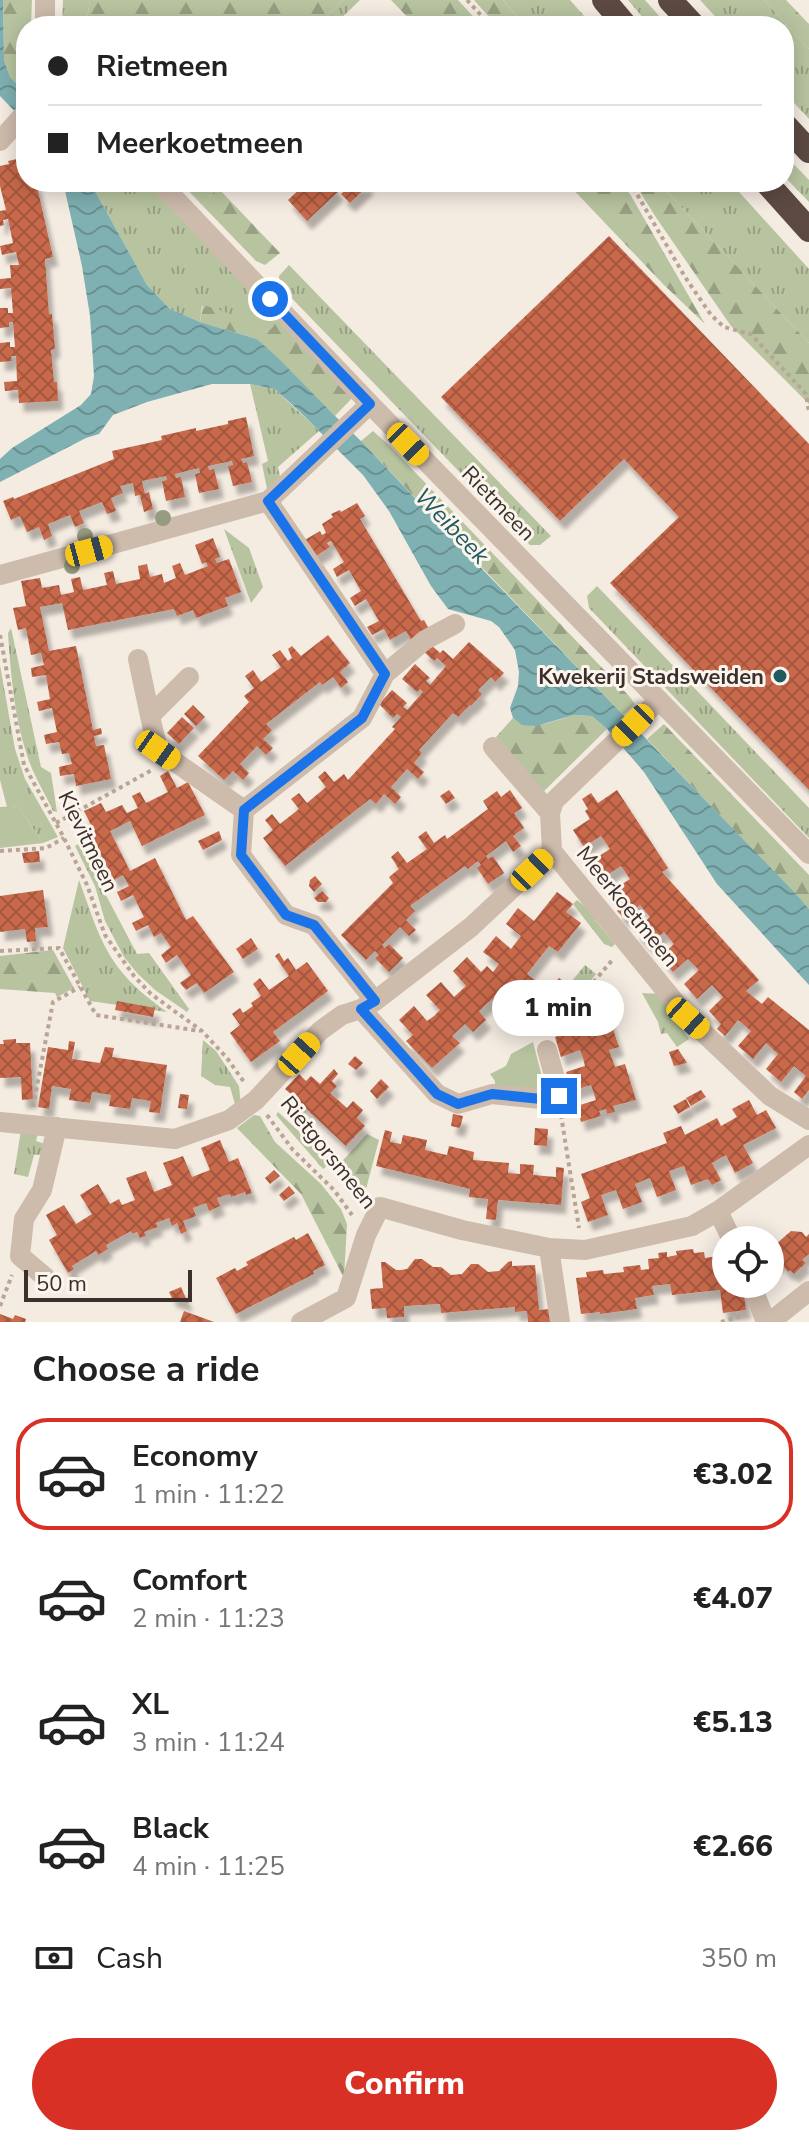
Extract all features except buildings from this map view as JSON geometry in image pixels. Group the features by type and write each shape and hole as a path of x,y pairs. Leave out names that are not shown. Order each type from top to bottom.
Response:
{"highway":[{"path":"604,0 618,16"},
{"path":"670,0 685,16"},
{"path":"794,135 809,151"},
{"path":"775,192 809,230"}],"street":[{"path":"0,141 16,123"},
{"name":"Rietmeen","path":"169,192 370,404 809,854"},
{"path":"0,575 268,501 370,404"},
{"path":"268,501 385,674"},
{"path":"455,624 425,640 385,674 362,718 244,810 241,855 286,915 314,925 368,1005 437,1094 458,1104 492,1094 541,1099 560,1096 547,1050"},
{"path":"138,659 158,750 244,810"},
{"path":"150,716 189,677"},
{"path":"550,813 554,801 659,700"},
{"path":"493,747 550,813"},
{"name":"Meerkoetmeen","path":"550,813 552,851 688,1018 770,1096 809,1120"},
{"name":"Meerkoetmeen","path":"0,1122 175,1139 229,1120 256,1100 320,1031 342,1015 368,1005 471,927 552,851"},
{"path":"45,1277 20,1256 20,1251 24,1219 42,1190 57,1127"},
{"name":"Rietgorsmeen","path":"301,1322 346,1298 366,1235 380,1207 462,1230 549,1248 582,1251 692,1226 718,1211 809,1145"},
{"path":"718,1211 725,1226"},
{"path":"549,1248 560,1322"},
{"path":"757,1298 768,1322 809,1291"}],"path":[{"path":"467,0 482,16"},
{"path":"636,192 711,315 724,327 751,334 806,394 809,412"},
{"name":"Kievitmeen","path":"0,635 24,765 87,885 105,935 151,994 202,1031 227,1058 256,1100"},
{"path":"56,823 172,760"},
{"path":"0,851 46,848 64,838"},
{"path":"547,1050 544,1040 627,942"},
{"path":"0,951 59,948 96,1015 202,1031"},
{"path":"29,1124 53,1002 80,987"},
{"path":"559,1096 582,1251"},
{"name":"Rietgorsmeen","path":"256,1100 293,1150 334,1190 366,1235"},
{"path":"0,1306 20,1251"}],"green space":[{"path":"3,0 32,0 31,16 16,16 16,83 10,77 4,60"},
{"path":"63,0 90,0 88,16 62,16"},
{"path":"90,0 343,0 327,16 88,16"},
{"path":"343,0 360,0 343,16 327,16"},
{"path":"391,0 458,0 473,16 406,16"},
{"path":"474,0 503,0 517,16 488,16"},
{"path":"503,0 570,0 584,16 517,16"},
{"path":"628,0 645,0 659,16 642,16"},
{"path":"700,0 764,0 779,16 715,16"},
{"path":"764,0 786,0 809,24 809,49 794,33 794,16 779,16"},
{"path":"794,33 809,49 809,119 794,103"},
{"path":"794,164 809,180 809,202 794,186"},
{"path":"96,192 156,192 277,320 266,332 202,306 200,322 170,309 147,285"},
{"path":"190,192 214,192 202,205"},
{"path":"214,192 222,192 280,253 265,265 256,261 202,205"},
{"path":"576,192 628,192 705,324"},
{"path":"640,192 667,192 809,343 809,404 731,326"},
{"path":"667,192 739,192 809,269 809,343"},
{"path":"289,265 551,536 540,545 530,545 280,286 279,276"},
{"path":"203,305 266,332 277,320 352,398 335,416 257,339 200,322"},
{"path":"250,384 275,389 319,431 278,467 282,486 267,489 262,464 268,461"},
{"path":"373,431 635,704 623,715 361,441"},
{"path":"224,529 249,548 263,587 251,603"},
{"path":"597,586 809,808 809,838 589,608 587,596"},
{"path":"11,628 41,767 51,773 57,812 53,811 33,771 22,738 11,668 8,633"},
{"path":"0,665 15,749 25,779 58,837 43,843 18,806 7,807 0,780"},
{"path":"574,715 592,716 607,729 540,795 496,737 513,718 535,725"},
{"path":"664,724 809,875 809,909 647,739"},
{"path":"18,806 43,843 0,848 0,807"},
{"path":"79,844 137,954 149,953 189,1009 187,1012 155,990 124,957 105,921 95,886 75,846"},
{"path":"79,880 110,956 140,991 167,1012 90,1001 63,948"},
{"path":"577,900 598,917 595,920 615,944 612,947 604,944 573,904"},
{"path":"53,950 74,988 57,997 55,993 0,989 0,956"},
{"path":"585,965 596,974 561,1018 549,1009"},
{"path":"642,993 660,994 689,1039 677,1047 667,1033 661,1034"},
{"path":"203,1040 216,1051 239,1086 241,1106 235,1104 230,1087 215,1085 201,1076"},
{"path":"533,1042 546,1092 495,1090 495,1081 490,1074 506,1066 511,1054"},
{"path":"278,1112 332,1162 323,1169 276,1115"},
{"path":"254,1115 260,1116 275,1142 321,1184 341,1209 347,1224 344,1278 301,1194 237,1128"},
{"path":"21,1130 38,1133 36,1141 45,1144 44,1155 34,1155 28,1177 14,1174"},
{"path":"367,1134 379,1140 362,1204 334,1170"}],"water":[{"path":"0,0 3,0 4,60 10,77 16,83 16,113 0,96"},
{"path":"65,192 96,192 147,285 170,309 200,322 257,339 278,358 795,893 809,909 809,985 717,884 644,772 607,729 592,716 574,715 536,726 522,725 513,718 510,708 518,686 519,672 515,650 499,627 491,621 448,609 431,586 389,511 363,475 275,389 250,384 212,384 147,402 113,415 99,434 0,482 0,459 12,448 81,405 91,394 94,376 90,316"}],"place":[{"name":"Kwekerij Stadsweiden","path":"780,676"}],"route":[{"path":"270,299 370,404 268,501 385,674 362,718 244,810 241,855 286,915 314,925 375,1001 361,1009 437,1094 458,1104 492,1094 541,1099 559,1096"}],"water label":[{"name":"Weibeek","path":"452,526"}]}
